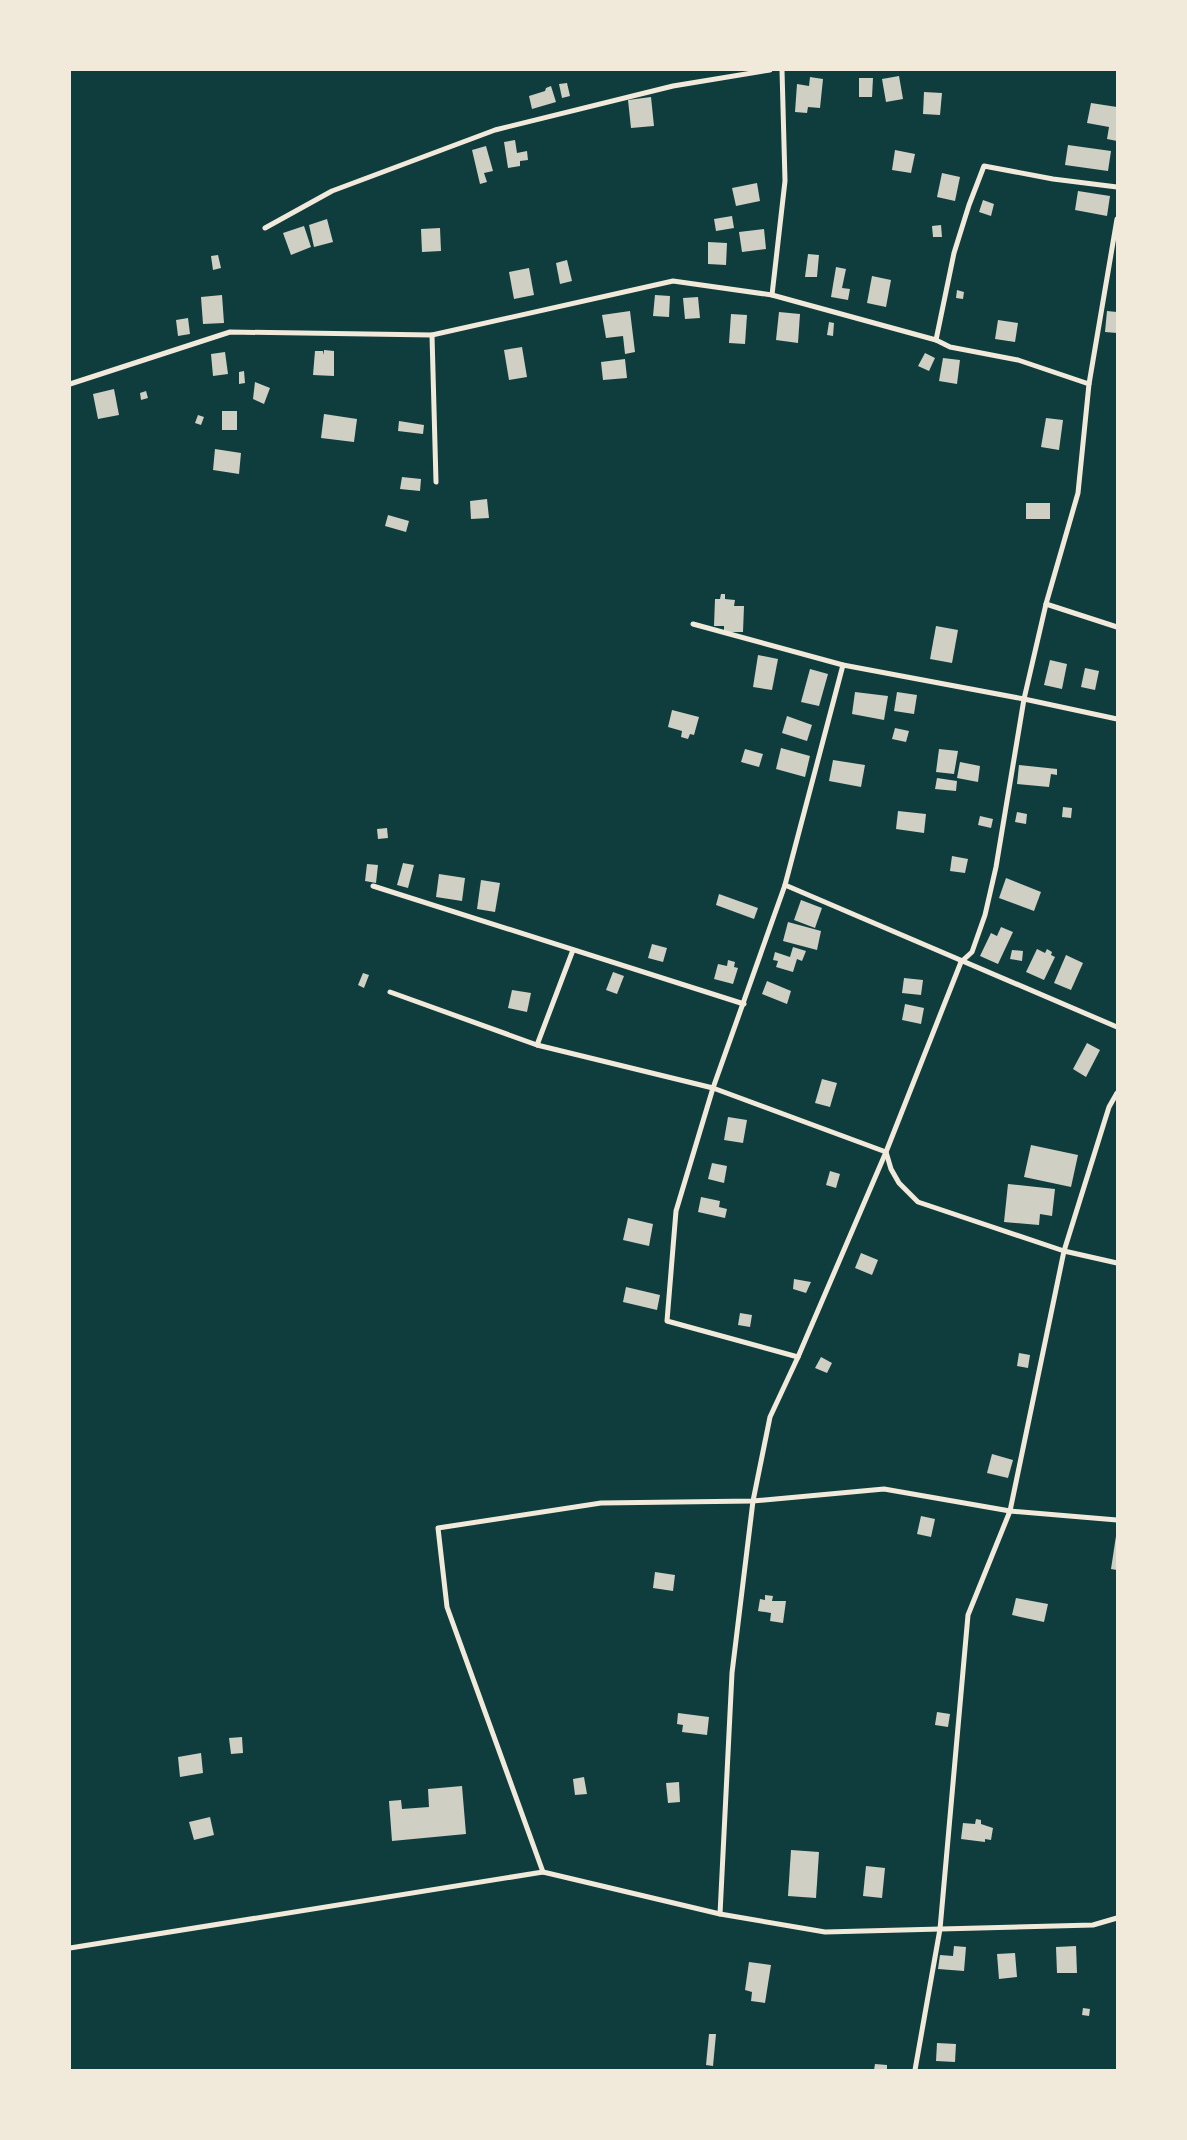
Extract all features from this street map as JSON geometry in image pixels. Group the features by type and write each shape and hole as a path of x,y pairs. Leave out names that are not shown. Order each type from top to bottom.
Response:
{"street":[{"path":"265,228 332,191 495,130 674,86 770,70"},
{"path":"772,295 785,180 782,70"},
{"path":"936,340 954,252 984,166 1053,179 1117,187"},
{"path":"720,1914 732,1673 753,1501 770,1418 886,1152 962,962 972,952 985,915 996,867 1024,699 1046,604 1078,493 1089,384 1117,218"},
{"path":"70,384 230,332 432,335 673,281 772,295 936,340 950,347 1018,360 1089,384"},
{"path":"432,335 436,482"},
{"path":"1046,604 1117,628"},
{"path":"693,624 842,665 1024,699 1117,720"},
{"path":"798,1357 667,1321 676,1211 713,1088 785,885 842,665"},
{"path":"785,885 1117,1027"},
{"path":"373,886 744,1004"},
{"path":"537,1045 573,950"},
{"path":"390,992 537,1045 713,1088 886,1152"},
{"path":"915,2070 940,1929 968,1615 1010,1511 1064,1251 1109,1107 1117,1093"},
{"path":"886,1152 891,1169 899,1183 918,1202 1064,1251 1117,1263"},
{"path":"543,1872 447,1607 438,1528 601,1503 753,1501 884,1489 1010,1511 1117,1520"},
{"path":"70,1948 543,1872 720,1914 825,1932 1093,1925 1117,1918"}],"building":[{"path":"899,76 903,99 886,102 882,79"},
{"path":"810,77 823,79 820,108 808,107 807,113 795,112 797,84 809,86"},
{"path":"859,78 873,78 872,97 859,97"},
{"path":"567,83 570,96 562,98 559,84"},
{"path":"551,86 556,102 532,109 529,96 545,91 546,88"},
{"path":"924,92 942,93 940,115 923,114"},
{"path":"651,97 654,126 631,128 628,100"},
{"path":"1091,103 1117,107 1117,141 1107,139 1109,127 1087,123"},
{"path":"515,140 517,153 527,151 528,160 520,161 520,166 508,168 504,142"},
{"path":"1068,145 1111,151 1108,171 1065,165"},
{"path":"486,146 493,171 484,173 487,182 480,184 472,150"},
{"path":"895,150 915,154 911,173 892,170"},
{"path":"942,173 960,177 955,201 937,197"},
{"path":"757,183 760,201 736,206 732,188"},
{"path":"1078,191 1110,196 1107,216 1075,210"},
{"path":"983,200 994,204 991,216 979,212"},
{"path":"732,216 734,228 716,231 714,219"},
{"path":"327,219 333,242 314,247 309,225"},
{"path":"941,225 942,237 933,237 932,226"},
{"path":"304,226 311,247 291,255 283,233"},
{"path":"440,228 441,251 422,252 421,229"},
{"path":"764,229 766,249 742,252 739,232"},
{"path":"708,242 727,243 726,265 708,264"},
{"path":"808,254 819,255 817,277 805,277"},
{"path":"218,255 221,268 213,270 211,256"},
{"path":"567,260 572,281 560,284 556,263"},
{"path":"836,267 846,269 842,288 850,289 848,300 831,297"},
{"path":"529,268 534,295 514,299 509,272"},
{"path":"872,276 891,280 886,307 867,303"},
{"path":"957,290 964,292 963,299 956,298"},
{"path":"222,295 224,323 203,324 201,297"},
{"path":"655,295 670,296 669,317 653,316"},
{"path":"698,297 700,318 685,319 683,298"},
{"path":"630,311 635,352 625,354 623,336 606,338 602,315"},
{"path":"1107,311 1117,312 1117,333 1105,332"},
{"path":"779,312 800,314 798,343 776,340"},
{"path":"731,314 747,315 745,344 729,343"},
{"path":"188,318 190,334 178,336 176,320"},
{"path":"998,320 1018,323 1015,342 995,339"},
{"path":"829,322 834,323 833,336 827,335"},
{"path":"522,347 527,377 509,380 504,350"},
{"path":"324,350 334,351 334,376 313,375 315,351 323,351 324,355"},
{"path":"225,352 228,374 213,376 211,354"},
{"path":"925,353 935,358 929,371 918,366"},
{"path":"943,358 960,360 957,384 939,381"},
{"path":"625,359 627,378 603,380 601,362"},
{"path":"244,371 245,383 239,384 239,372"},
{"path":"255,382 270,388 264,404 253,399"},
{"path":"114,389 119,415 98,419 93,394"},
{"path":"146,391 148,398 141,400 140,393"},
{"path":"222,411 237,411 237,430 222,430"},
{"path":"324,414 357,419 354,442 321,438"},
{"path":"198,415 204,417 201,425 195,423"},
{"path":"1046,418 1063,420 1059,450 1041,447"},
{"path":"399,421 424,425 423,434 398,431"},
{"path":"215,449 241,453 239,474 213,470"},
{"path":"402,477 421,479 420,491 400,489"},
{"path":"487,499 489,518 471,519 470,501"},
{"path":"1026,503 1050,503 1050,519 1026,519"},
{"path":"388,515 409,521 406,532 385,526"},
{"path":"721,594 725,594 725,599 735,600 734,606 744,606 743,632 724,632 724,626 714,626 715,599 720,599"},
{"path":"936,626 958,630 952,663 930,659"},
{"path":"758,655 778,659 772,690 753,687"},
{"path":"1050,660 1067,664 1062,689 1044,685"},
{"path":"1085,668 1099,671 1095,690 1081,687"},
{"path":"810,669 828,674 819,706 801,702"},
{"path":"855,692 888,696 884,720 852,714"},
{"path":"897,692 917,695 914,714 894,711"},
{"path":"672,710 699,717 694,735 690,734 688,739 681,737 682,731 668,727"},
{"path":"787,716 812,725 807,741 782,733"},
{"path":"895,728 909,731 906,742 892,739"},
{"path":"781,748 810,756 805,777 776,769"},
{"path":"745,749 763,754 759,767 741,762"},
{"path":"939,749 958,751 954,774 936,772"},
{"path":"833,760 865,765 861,787 829,781"},
{"path":"960,762 980,766 978,782 957,778"},
{"path":"1019,765 1057,769 1057,775 1051,774 1049,787 1017,784"},
{"path":"937,778 957,781 956,791 935,789"},
{"path":"1063,807 1072,808 1071,818 1062,817"},
{"path":"898,811 926,814 924,833 896,829"},
{"path":"1017,812 1027,814 1026,824 1015,822"},
{"path":"980,816 993,819 991,828 978,825"},
{"path":"387,828 388,838 378,839 377,829"},
{"path":"952,856 968,859 965,873 950,871"},
{"path":"403,863 414,865 408,888 397,885"},
{"path":"367,864 378,865 376,883 365,881"},
{"path":"439,874 465,878 462,901 436,897"},
{"path":"1006,878 1041,892 1034,911 999,898"},
{"path":"481,880 500,883 495,912 477,909"},
{"path":"719,894 758,908 754,919 716,905"},
{"path":"801,900 822,908 815,928 794,920"},
{"path":"788,922 821,931 817,950 783,941"},
{"path":"1001,927 1013,932 998,964 980,956 991,933 997,936"},
{"path":"652,944 667,948 663,962 648,958"},
{"path":"793,947 806,951 802,961 797,959 793,972 776,967 778,961 773,960 775,952 790,957"},
{"path":"1037,949 1045,953 1047,949 1055,957 1044,980 1026,972"},
{"path":"1012,950 1023,951 1022,961 1010,959"},
{"path":"1066,955 1083,963 1071,990 1054,983"},
{"path":"728,960 735,962 734,967 738,968 733,984 714,979 718,964 727,966"},
{"path":"613,972 624,976 617,994 606,990"},
{"path":"363,973 369,975 364,988 358,985"},
{"path":"904,978 923,980 921,995 902,993"},
{"path":"767,981 791,991 787,1004 762,994"},
{"path":"512,990 531,993 527,1012 508,1008"},
{"path":"905,1004 924,1008 921,1024 902,1020"},
{"path":"1087,1043 1100,1050 1086,1077 1073,1069"},
{"path":"822,1079 837,1083 830,1107 815,1103"},
{"path":"728,1117 747,1120 743,1143 724,1140"},
{"path":"1031,1145 1078,1155 1071,1187 1024,1177"},
{"path":"712,1163 727,1166 724,1183 708,1179"},
{"path":"830,1171 840,1174 836,1188 826,1185"},
{"path":"1008,1184 1055,1189 1052,1216 1040,1214 1039,1225 1004,1222"},
{"path":"701,1197 720,1201 719,1207 727,1209 725,1218 698,1212"},
{"path":"628,1218 653,1224 649,1246 623,1240"},
{"path":"861,1253 878,1260 872,1275 855,1268"},
{"path":"794,1279 811,1282 806,1293 793,1289"},
{"path":"626,1287 660,1295 657,1310 623,1302"},
{"path":"740,1313 752,1315 750,1327 738,1325"},
{"path":"1019,1353 1030,1355 1028,1368 1017,1366"},
{"path":"821,1357 832,1363 827,1373 815,1368"},
{"path":"992,1454 1013,1460 1008,1478 987,1473"},
{"path":"921,1516 935,1519 931,1537 917,1534"},
{"path":"1117,1536 1117,1570 1111,1569"},
{"path":"655,1572 675,1575 673,1591 653,1588"},
{"path":"765,1595 773,1596 772,1601 786,1601 783,1623 770,1621 771,1613 758,1611 760,1599 765,1600"},
{"path":"1016,1598 1048,1604 1044,1622 1012,1615"},
{"path":"937,1712 950,1714 948,1727 935,1725"},
{"path":"678,1713 709,1717 707,1735 682,1732 683,1725 677,1724"},
{"path":"242,1737 243,1753 231,1754 229,1738"},
{"path":"201,1753 203,1773 180,1777 178,1757"},
{"path":"584,1777 587,1794 575,1795 573,1779"},
{"path":"679,1782 680,1802 668,1803 666,1783"},
{"path":"462,1786 466,1834 392,1841 389,1801 401,1800 402,1809 429,1807 428,1789"},
{"path":"210,1817 214,1835 194,1840 189,1822"},
{"path":"976,1819 981,1820 981,1824 993,1828 991,1840 985,1839 985,1842 961,1839 963,1823 975,1824"},
{"path":"791,1850 819,1852 816,1898 788,1896"},
{"path":"866,1866 885,1868 882,1898 863,1896"},
{"path":"954,1946 966,1947 964,1971 938,1969 940,1955 953,1956"},
{"path":"1076,1946 1077,1973 1057,1973 1056,1947"},
{"path":"1015,1953 1017,1977 999,1979 997,1954"},
{"path":"749,1962 771,1965 765,2003 751,2001 752,1992 745,1990"},
{"path":"1083,2008 1090,2009 1089,2016 1082,2015"},
{"path":"709,2034 716,2034 713,2066 706,2065"},
{"path":"937,2043 956,2044 955,2062 936,2061"},
{"path":"875,2064 887,2065 887,2070 874,2070"}]}
